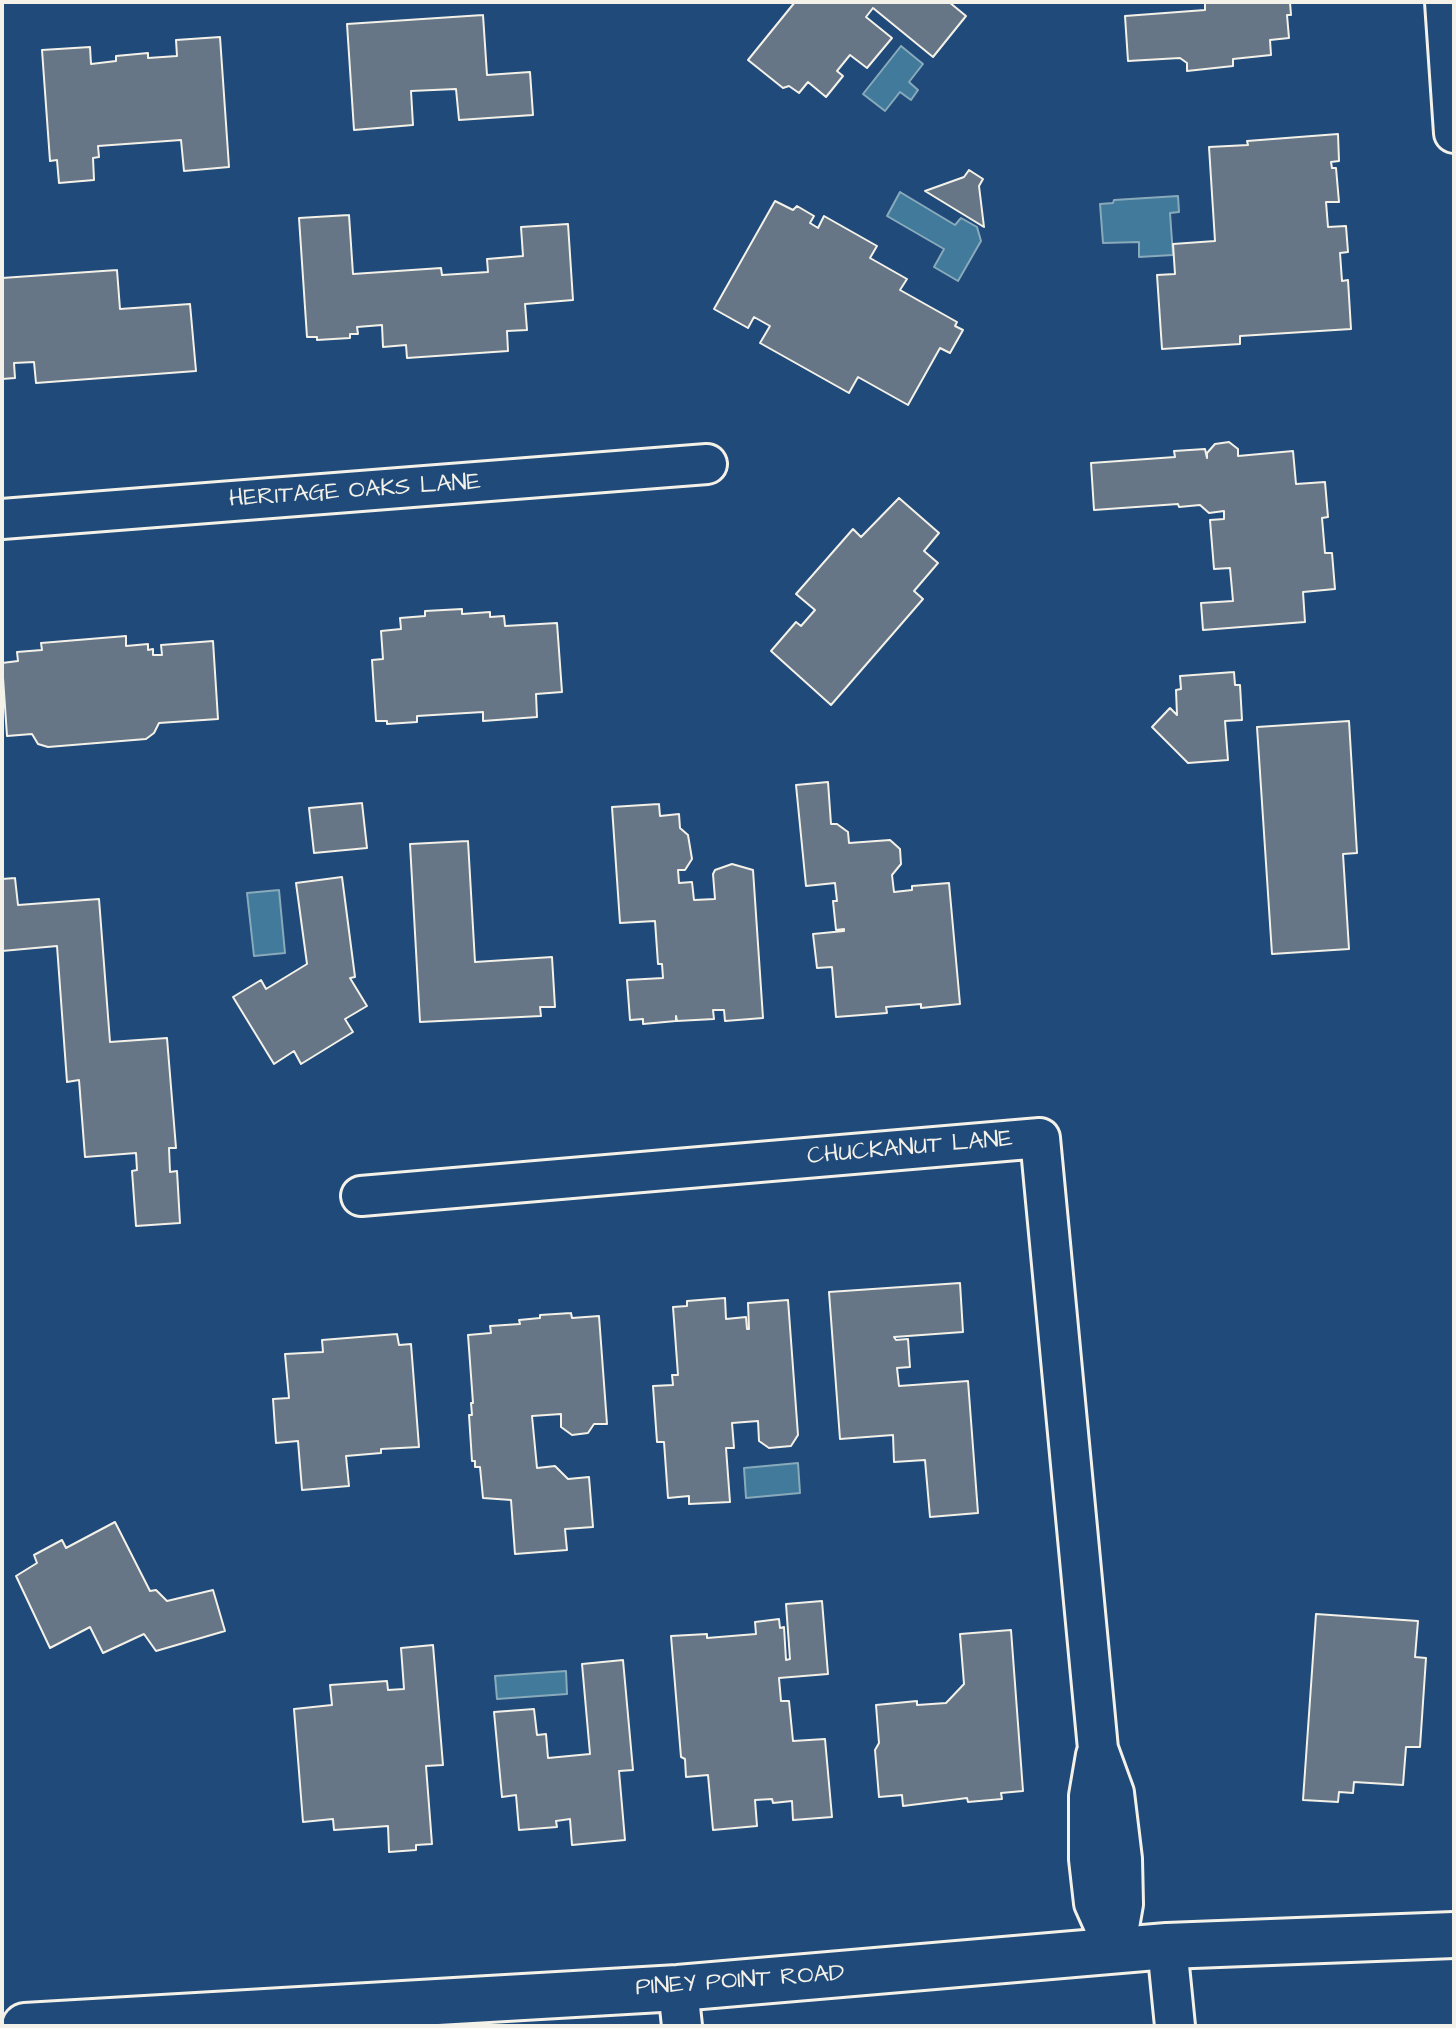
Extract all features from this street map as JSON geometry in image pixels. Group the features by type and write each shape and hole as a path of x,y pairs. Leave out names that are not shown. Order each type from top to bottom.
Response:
{"street":[{"path":"1445,2 1454,133"},
{"name":"HERITAGE OAKS LANE","path":"2,519 707,464"},
{"name":"CHUCKANUT LANE","path":"361,1196 1040,1138 1098,1749 1089,1796 1089,1859 1094,1903 1115,1950"},
{"name":"PINEY POINT ROAD","path":"25,2026 680,2007 1115,1950 1454,1935"},
{"path":"1167,1946 1175,2026"}],"water":[{"path":"901,46 923,64 909,82 918,90 911,100 900,92 885,111 863,94"},
{"path":"900,192 955,225 961,218 977,227 981,241 958,281 934,267 944,249 887,216"},
{"path":"1178,196 1179,212 1170,213 1173,255 1139,257 1139,242 1103,243 1100,204 1113,203 1114,200"},
{"path":"279,890 285,953 254,956 247,893"},
{"path":"798,1463 800,1493 746,1498 744,1468"},
{"path":"566,1671 567,1694 497,1699 495,1676"}],"building":[{"path":"795,2 949,2 966,16 933,57 873,8 866,17 892,38 867,68 850,55 837,71 843,76 826,97 808,82 799,93 789,86 783,88 748,60"},
{"path":"1205,2 1290,2 1291,15 1287,15 1289,38 1270,40 1271,55 1233,59 1233,66 1187,71 1187,63 1180,58 1128,61 1125,16 1205,10"},
{"path":"483,15 487,75 530,72 533,115 459,120 456,89 411,91 413,125 354,130 347,24"},
{"path":"220,37 229,167 184,171 181,140 98,146 99,157 93,158 94,180 59,183 57,160 50,161 42,50 90,47 91,64 116,61 116,56 148,53 148,58 177,56 176,40"},
{"path":"1338,134 1339,161 1331,162 1332,168 1336,168 1339,202 1326,202 1328,227 1346,226 1348,252 1340,253 1342,281 1348,280 1351,329 1240,336 1240,344 1162,349 1157,275 1175,274 1173,244 1215,241 1209,147"},
{"path":"969,170 983,179 979,186 984,227 925,191 964,177"},
{"path":"775,201 793,210 797,206 814,216 810,223 818,228 824,216 877,246 870,258 907,279 900,290 957,322 955,326 963,330 950,353 940,348 908,405 858,377 849,393 760,343 770,326 754,317 748,328 714,309"},
{"path":"349,215 353,274 441,268 442,275 488,272 487,259 523,256 521,227 568,224 573,300 525,304 527,330 507,331 508,351 407,358 406,345 383,347 382,325 357,327 358,334 350,334 350,338 317,340 317,337 307,337 299,218"},
{"path":"117,270 120,309 190,304 196,371 36,383 34,362 14,363 15,378 2,379 2,278"},
{"path":"1229,442 1238,449 1238,456 1293,451 1296,484 1325,482 1328,517 1322,518 1325,553 1332,553 1335,589 1303,592 1305,622 1203,630 1201,603 1233,601 1230,568 1214,569 1210,520 1224,519 1224,511 1209,513 1200,505 1179,507 1178,504 1094,510 1091,463 1175,457 1174,451 1205,449 1207,458 1207,453 1215,444"},
{"path":"899,498 939,533 924,551 938,563 914,591 923,599 831,705 771,651 796,622 801,626 815,610 796,594 853,529 861,537"},
{"path":"462,609 462,614 490,612 490,617 504,616 505,626 557,623 562,692 536,694 537,717 483,721 483,712 417,716 417,722 387,724 387,721 376,721 372,660 383,659 381,631 401,629 400,618 425,616 425,611"},
{"path":"126,636 126,646 148,644 148,650 153,649 153,655 162,655 161,645 213,641 218,719 159,723 154,733 146,739 48,747 38,744 32,734 7,736 2,663 18,661 17,652 42,650 41,643"},
{"path":"1234,672 1235,685 1240,685 1242,720 1225,721 1228,760 1188,763 1152,727 1170,708 1177,715 1176,690 1181,689 1180,676"},
{"path":"1349,721 1357,853 1343,854 1349,949 1272,954 1257,727"},
{"path":"828,782 831,824 837,824 848,832 849,843 890,840 900,849 901,864 892,875 894,892 912,890 912,886 949,883 960,1004 921,1008 921,1004 886,1007 887,1013 836,1017 832,967 817,968 813,934 844,929 836,930 835,883 806,886 796,785"},
{"path":"362,803 367,848 314,853 309,808"},
{"path":"659,804 660,816 679,814 680,828 688,835 692,859 685,870 678,870 679,883 692,882 694,900 715,899 715,870 732,864 753,870 763,1018 725,1021 724,1010 713,1010 714,1019 677,1021 676,1016 676,1021 643,1024 643,1019 630,1020 627,980 663,978 662,964 658,964 655,921 620,923 612,807"},
{"path":"468,841 475,962 552,957 555,1007 540,1007 541,1016 420,1022 410,844"},
{"path":"342,877 355,977 350,978 367,1006 345,1019 353,1032 301,1064 294,1051 274,1064 233,997 261,980 266,989 307,964 296,883"},
{"path":"15,878 18,905 99,899 110,1042 167,1038 176,1148 169,1148 170,1172 177,1171 180,1223 136,1226 132,1171 137,1170 136,1153 85,1157 79,1080 67,1082 57,946 2,951 2,879"},
{"path":"960,1283 963,1332 894,1337 896,1340 908,1339 910,1367 897,1368 899,1386 968,1381 978,1513 930,1517 925,1460 894,1462 893,1435 840,1439 829,1292"},
{"path":"725,1298 726,1319 746,1317 747,1329 748,1303 788,1300 798,1435 791,1446 769,1448 759,1441 758,1421 732,1423 734,1448 726,1448 730,1502 689,1504 689,1496 668,1498 664,1442 657,1442 653,1386 673,1385 672,1375 678,1375 673,1307 687,1306 687,1301"},
{"path":"571,1313 572,1318 599,1316 607,1424 594,1424 588,1433 572,1435 561,1427 561,1414 532,1416 537,1468 555,1466 568,1479 589,1477 593,1527 565,1529 567,1550 515,1554 511,1500 483,1498 480,1467 475,1467 475,1461 472,1461 469,1415 472,1415 473,1403 468,1335 491,1333 490,1326 520,1324 519,1320 540,1318 540,1315"},
{"path":"397,1334 399,1345 411,1344 419,1447 381,1449 381,1453 346,1456 349,1486 302,1490 298,1441 276,1443 273,1399 289,1398 285,1354 323,1352 322,1340"},
{"path":"115,1522 150,1591 156,1590 167,1601 213,1590 225,1631 156,1651 144,1634 103,1653 90,1627 50,1648 16,1576 37,1563 34,1555 62,1540 66,1548"},
{"path":"822,1601 828,1674 779,1678 781,1701 789,1701 793,1741 825,1739 832,1817 793,1820 792,1801 773,1803 772,1799 755,1800 757,1826 713,1830 708,1775 686,1777 685,1759 681,1757 671,1636 707,1634 707,1638 756,1634 755,1622 779,1619 780,1628 784,1627 786,1660 790,1659 786,1604"},
{"path":"1316,1614 1418,1621 1415,1657 1426,1658 1420,1747 1406,1747 1403,1785 1354,1782 1353,1793 1339,1792 1338,1802 1303,1800"},
{"path":"1011,1630 1023,1791 1001,1793 1002,1799 968,1802 967,1798 903,1806 902,1795 879,1797 875,1750 879,1743 876,1705 917,1701 917,1705 946,1703 964,1684 960,1634"},
{"path":"433,1645 443,1765 426,1766 432,1844 416,1845 416,1850 389,1852 388,1826 334,1830 333,1819 303,1822 294,1709 332,1705 330,1685 387,1681 388,1690 404,1689 401,1648"},
{"path":"623,1660 633,1770 619,1771 625,1840 572,1845 570,1819 556,1821 557,1827 519,1830 516,1795 502,1797 494,1712 534,1709 537,1735 546,1734 548,1758 590,1754 582,1664"}]}
